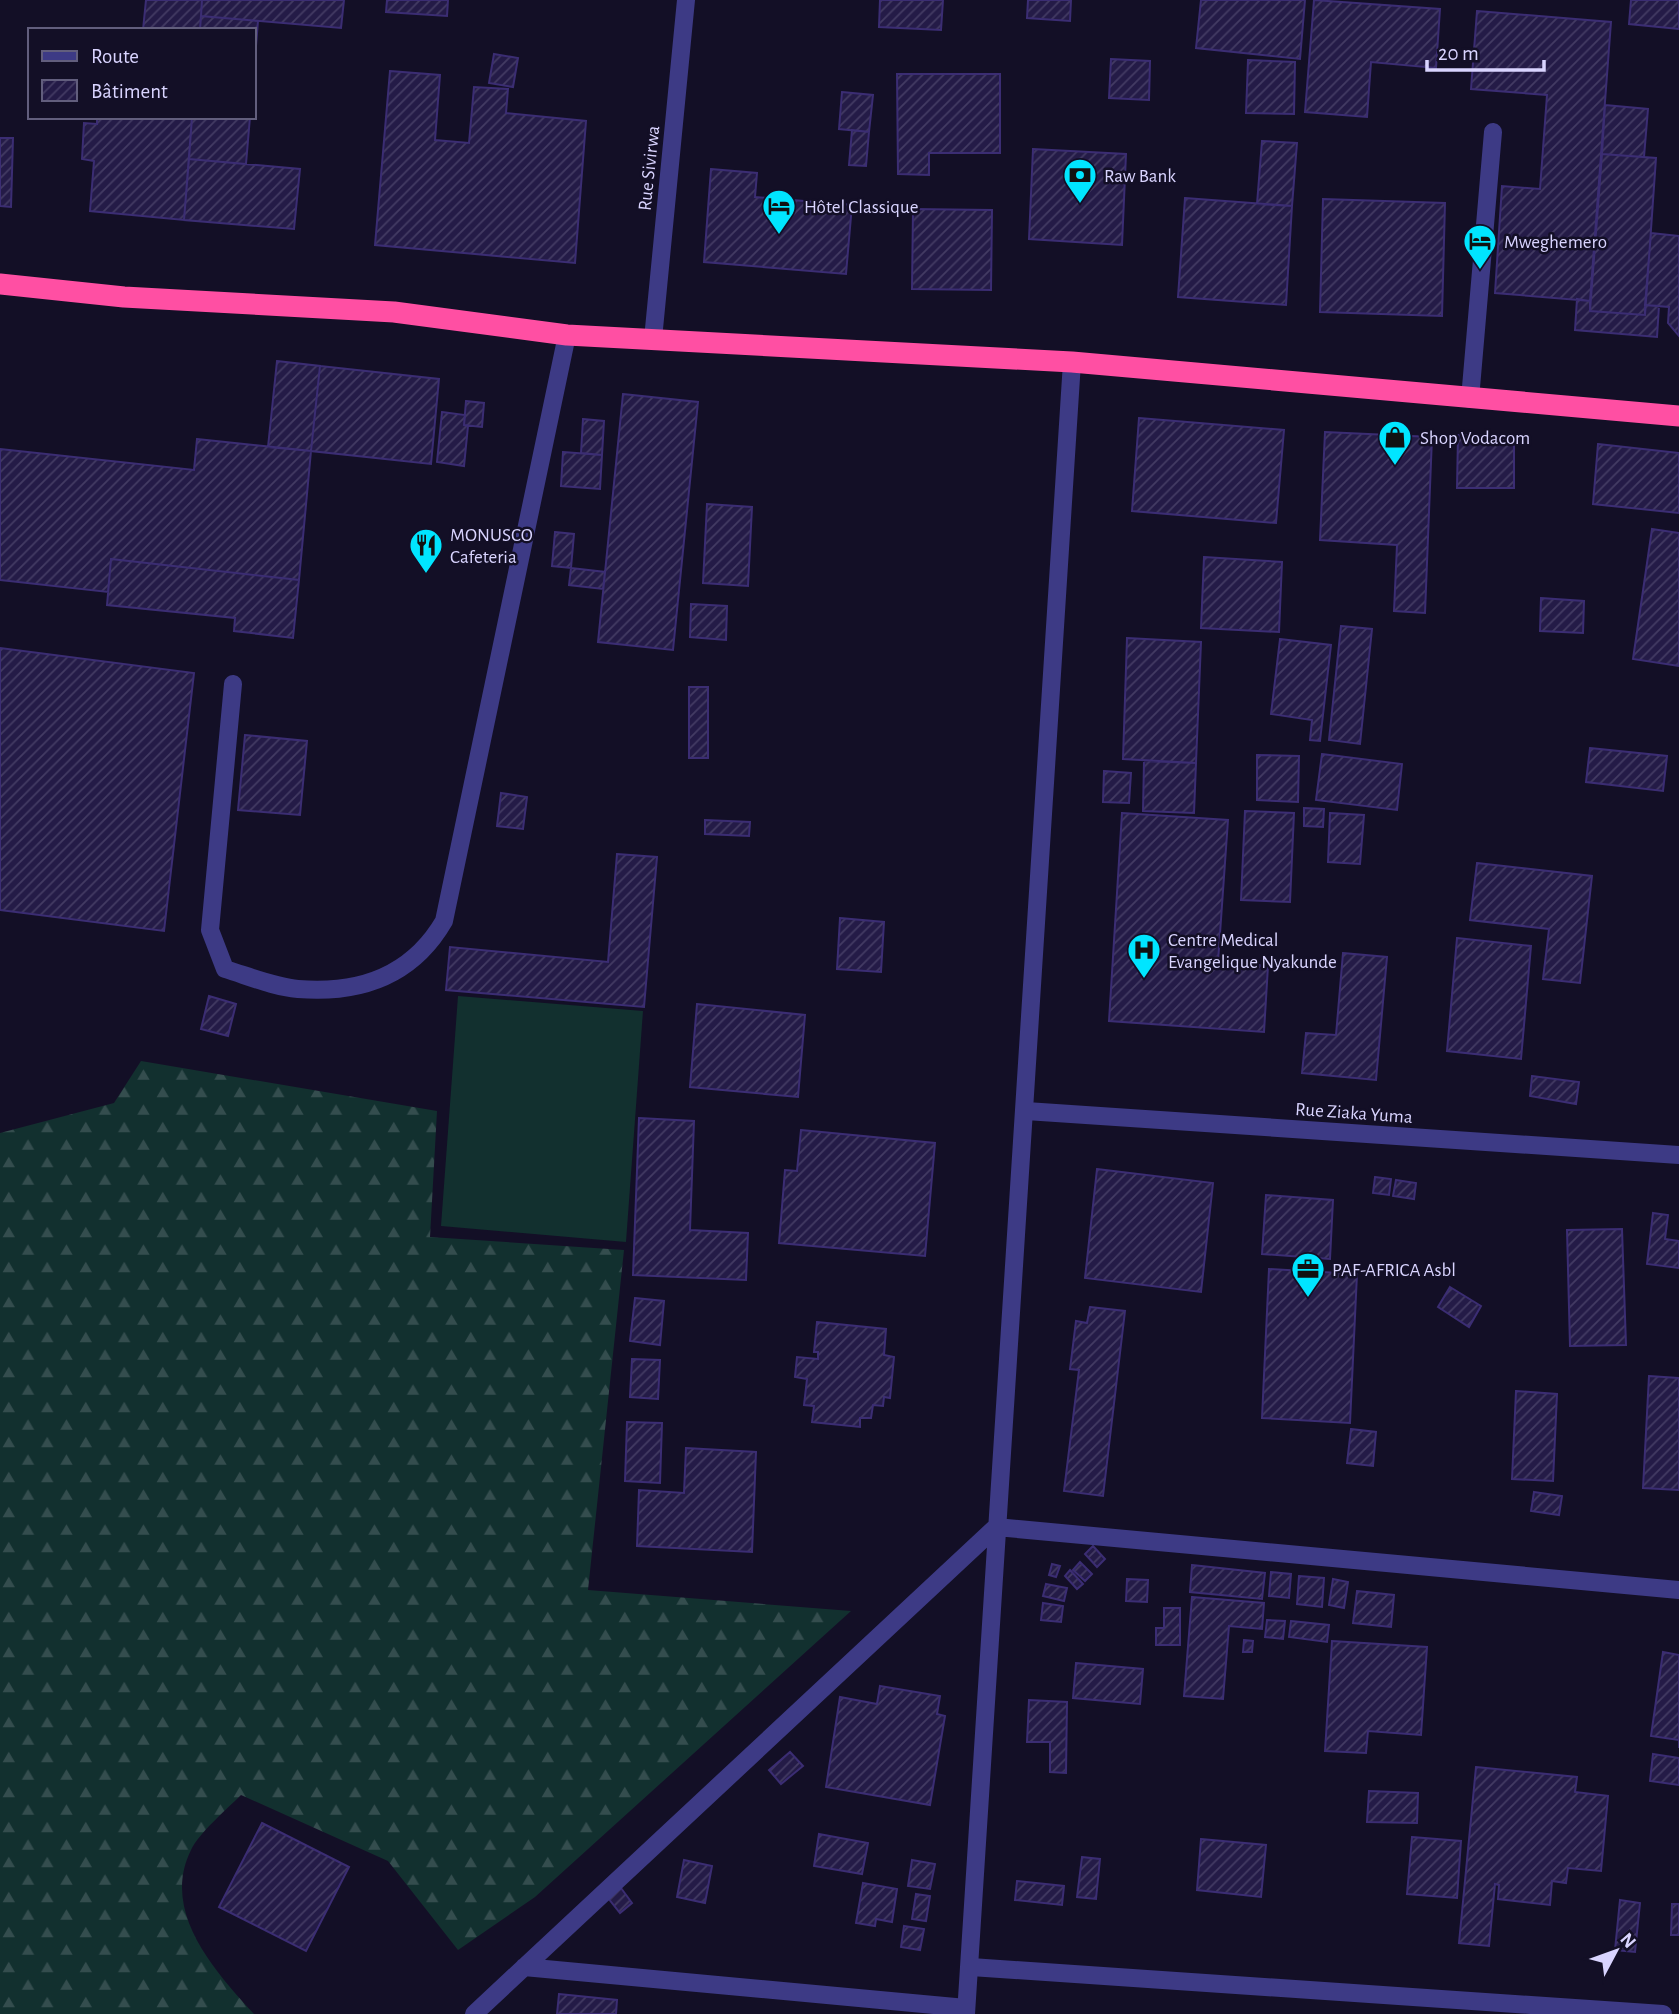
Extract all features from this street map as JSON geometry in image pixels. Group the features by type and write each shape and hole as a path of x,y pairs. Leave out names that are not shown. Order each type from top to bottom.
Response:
{"highway":[{"path":"0,284 124,297 394,312 567,335 1072,362 1679,416"}],"street":[{"name":"Rue Sivirwa","path":"653,339 686,0"},
{"path":"1470,399 1493,132"},
{"path":"233,684 210,930 225,969 296,989 358,988 397,971 429,946 444,920 567,335"},
{"path":"524,1967 966,2011 971,1967 996,1527 1026,1111 1072,362"},
{"name":"Rue Ziaka Yuma","path":"1026,1111 1679,1155"},
{"path":"474,2014 996,1527 1679,1590"},
{"path":"971,1967 1662,2014"}],"green space":[{"path":"458,996 643,1011 626,1242 441,1226"},
{"path":"141,1061 437,1111 430,1237 624,1250 588,1590 851,1611 535,1897 458,1950 388,1861 241,1795 195,1843 183,1873 182,1896 187,1918 209,1960 254,2014 0,2014 0,1133 114,1103"}],"building":[{"path":"146,0 202,0 200,28 143,28"},
{"path":"202,0 344,0 341,28 201,16"},
{"path":"387,0 448,0 447,16 386,12"},
{"path":"880,0 943,0 941,30 879,27"},
{"path":"1028,0 1071,0 1070,21 1027,18"},
{"path":"1201,0 1305,0 1300,59 1196,48"},
{"path":"1314,0 1440,9 1436,68 1371,62 1367,117 1305,112"},
{"path":"1631,0 1679,0 1679,29 1629,24"},
{"path":"1477,11 1611,22 1590,301 1495,293 1502,186 1540,189 1547,95 1471,89"},
{"path":"201,16 258,21 256,46 256,28 200,28"},
{"path":"494,54 518,58 513,87 489,83"},
{"path":"1111,59 1150,61 1149,100 1109,98"},
{"path":"1248,60 1295,62 1294,114 1246,113"},
{"path":"390,71 440,75 435,140 469,143 474,87 508,89 506,113 586,121 575,263 375,245"},
{"path":"897,74 1000,74 1000,153 929,153 929,175 898,174"},
{"path":"842,92 873,95 869,132 839,129"},
{"path":"1605,105 1648,109 1644,157 1602,154"},
{"path":"97,119 192,119 184,220 90,211 94,161 82,159 84,123 97,124"},
{"path":"192,119 250,119 246,164 189,159"},
{"path":"852,130 869,132 866,166 849,165"},
{"path":"0,138 13,138 11,207 0,206"},
{"path":"1262,141 1297,143 1292,206 1257,204"},
{"path":"1033,149 1126,154 1122,245 1029,239"},
{"path":"1602,154 1656,158 1645,315 1590,311"},
{"path":"189,159 300,169 294,229 184,220"},
{"path":"711,169 757,173 755,197 852,205 846,274 704,262"},
{"path":"1185,198 1292,206 1286,305 1178,297"},
{"path":"1323,199 1445,203 1442,316 1320,312"},
{"path":"913,209 992,210 991,290 912,289"},
{"path":"1651,233 1679,236 1679,336 1668,323 1669,307 1645,305"},
{"path":"1577,299 1590,301 1590,311 1645,315 1645,305 1659,306 1657,337 1575,330"},
{"path":"277,361 320,366 311,451 268,447"},
{"path":"320,366 439,379 431,464 311,451"},
{"path":"623,394 698,402 673,650 598,642"},
{"path":"466,401 484,403 482,427 464,425"},
{"path":"442,412 465,415 464,425 468,426 464,466 437,462"},
{"path":"1139,418 1284,430 1276,523 1132,511"},
{"path":"583,419 604,421 602,455 581,453"},
{"path":"1325,432 1432,437 1425,613 1394,611 1397,545 1320,540"},
{"path":"1458,435 1514,436 1514,488 1457,488"},
{"path":"197,439 311,451 299,580 111,559 108,592 0,580 0,449 194,470"},
{"path":"1598,444 1679,453 1679,513 1593,504"},
{"path":"563,452 602,455 600,489 561,486"},
{"path":"707,504 752,507 748,586 703,583"},
{"path":"1652,529 1679,533 1679,666 1633,659"},
{"path":"555,532 574,534 571,568 552,566"},
{"path":"1204,557 1282,562 1279,632 1201,628"},
{"path":"111,559 299,580 293,638 234,631 235,618 107,605"},
{"path":"571,568 605,572 603,589 569,585"},
{"path":"1541,598 1584,601 1583,633 1540,631"},
{"path":"691,604 727,606 726,640 690,637"},
{"path":"1341,626 1372,629 1360,744 1329,740"},
{"path":"1127,638 1201,642 1196,763 1123,759"},
{"path":"1280,639 1331,645 1320,741 1310,740 1312,720 1271,714"},
{"path":"0,648 194,673 164,931 0,910"},
{"path":"689,687 708,687 708,758 689,758"},
{"path":"245,735 307,741 300,815 238,810"},
{"path":"1590,748 1667,756 1663,791 1586,782"},
{"path":"1322,754 1402,764 1397,810 1316,800"},
{"path":"1257,755 1299,756 1298,802 1257,800"},
{"path":"1144,761 1196,763 1194,813 1143,811"},
{"path":"1104,771 1131,773 1129,803 1103,802"},
{"path":"501,793 527,797 523,829 497,826"},
{"path":"1304,808 1324,809 1323,827 1304,826"},
{"path":"1245,811 1294,813 1290,902 1241,900"},
{"path":"1122,813 1228,820 1218,962 1268,966 1264,1032 1109,1021"},
{"path":"1330,813 1364,815 1360,864 1328,862"},
{"path":"705,820 750,822 749,836 705,834"},
{"path":"617,854 657,857 644,1007 446,990 450,947 608,962"},
{"path":"1477,863 1592,876 1580,983 1543,979 1549,929 1470,920"},
{"path":"840,918 884,922 881,972 837,969"},
{"path":"1457,938 1531,946 1521,1059 1447,1051"},
{"path":"1343,953 1387,957 1376,1080 1302,1073 1306,1033 1336,1035"},
{"path":"209,996 236,1004 228,1036 201,1029"},
{"path":"697,1004 805,1015 798,1097 690,1087"},
{"path":"1532,1076 1579,1082 1576,1104 1530,1096"},
{"path":"639,1118 694,1121 690,1230 748,1233 746,1280 633,1275"},
{"path":"801,1130 935,1143 925,1256 779,1243 785,1170 797,1171"},
{"path":"1097,1169 1213,1183 1201,1292 1085,1278"},
{"path":"1375,1177 1391,1179 1389,1195 1373,1193"},
{"path":"1396,1180 1416,1183 1414,1199 1393,1196"},
{"path":"1266,1195 1333,1200 1330,1259 1262,1254"},
{"path":"1653,1213 1668,1215 1665,1239 1679,1241 1679,1268 1647,1264"},
{"path":"1622,1229 1626,1345 1570,1346 1567,1230"},
{"path":"1269,1269 1357,1274 1350,1423 1262,1418"},
{"path":"1450,1287 1481,1306 1469,1327 1438,1307"},
{"path":"635,1298 664,1301 660,1345 630,1341"},
{"path":"1090,1307 1125,1311 1103,1496 1064,1491 1079,1370 1070,1369 1076,1321 1087,1323"},
{"path":"817,1322 886,1329 884,1355 894,1357 890,1398 884,1397 883,1406 873,1405 871,1418 860,1418 860,1427 812,1422 814,1406 804,1405 807,1379 795,1377 797,1357 818,1359 818,1352 814,1352"},
{"path":"632,1359 660,1360 658,1399 630,1397"},
{"path":"1649,1376 1679,1378 1679,1490 1643,1488"},
{"path":"1516,1391 1557,1394 1553,1481 1512,1479"},
{"path":"627,1422 662,1423 660,1483 625,1481"},
{"path":"1351,1429 1376,1432 1373,1466 1347,1463"},
{"path":"686,1448 756,1452 752,1552 637,1546 639,1490 684,1493"},
{"path":"1534,1492 1562,1496 1559,1515 1531,1511"},
{"path":"1093,1546 1105,1559 1097,1567 1085,1554"},
{"path":"1080,1562 1092,1574 1085,1581 1073,1570"},
{"path":"1052,1564 1060,1566 1056,1577 1049,1575"},
{"path":"1192,1565 1265,1573 1262,1599 1190,1592"},
{"path":"1070,1570 1083,1584 1077,1589 1065,1576"},
{"path":"1271,1572 1291,1574 1289,1598 1269,1596"},
{"path":"1299,1576 1324,1578 1322,1607 1297,1604"},
{"path":"1127,1579 1148,1580 1147,1602 1126,1601"},
{"path":"1333,1579 1348,1582 1344,1608 1329,1605"},
{"path":"1046,1584 1067,1588 1064,1601 1043,1596"},
{"path":"1357,1591 1394,1595 1391,1627 1353,1623"},
{"path":"1192,1597 1264,1603 1262,1629 1229,1626 1223,1699 1184,1696"},
{"path":"1043,1603 1063,1606 1061,1622 1041,1620"},
{"path":"1164,1608 1180,1608 1180,1645 1156,1645 1156,1628 1164,1628"},
{"path":"1267,1620 1285,1621 1283,1639 1265,1637"},
{"path":"1291,1621 1329,1625 1327,1642 1289,1637"},
{"path":"1244,1640 1253,1641 1252,1652 1243,1652"},
{"path":"1332,1641 1427,1647 1421,1735 1368,1731 1366,1753 1325,1751"},
{"path":"1663,1652 1679,1655 1679,1740 1651,1736"},
{"path":"1076,1663 1143,1669 1140,1704 1073,1698"},
{"path":"880,1686 940,1696 937,1714 945,1716 930,1805 826,1787 840,1697 877,1704"},
{"path":"1029,1700 1067,1702 1066,1773 1050,1772 1050,1742 1027,1742"},
{"path":"790,1752 803,1766 781,1784 769,1770"},
{"path":"1653,1754 1679,1758 1679,1785 1650,1781"},
{"path":"1476,1767 1577,1777 1575,1792 1608,1796 1601,1871 1568,1868 1566,1883 1552,1881 1550,1905 1498,1899 1499,1885 1495,1884 1489,1946 1459,1943"},
{"path":"1369,1791 1418,1793 1417,1823 1367,1822"},
{"path":"262,1823 349,1867 306,1951 219,1907"},
{"path":"819,1834 868,1843 862,1874 814,1866"},
{"path":"1412,1837 1461,1841 1457,1898 1407,1894"},
{"path":"1201,1839 1266,1845 1261,1897 1197,1890"},
{"path":"1082,1857 1100,1859 1096,1899 1077,1897"},
{"path":"684,1860 712,1866 705,1903 677,1897"},
{"path":"912,1860 935,1864 930,1889 908,1886"},
{"path":"1017,1881 1064,1886 1062,1905 1015,1900"},
{"path":"863,1883 897,1889 892,1922 876,1919 875,1926 856,1923"},
{"path":"621,1888 632,1903 620,1913 608,1898"},
{"path":"916,1894 930,1896 926,1921 912,1919"},
{"path":"1620,1900 1640,1903 1635,1952 1615,1950"},
{"path":"1672,1904 1679,1904 1679,1935 1671,1935"},
{"path":"904,1926 924,1929 920,1950 901,1947"},
{"path":"559,1994 617,2000 616,2014 557,2014"}],"place":[{"name":"Raw Bank","path":"1080,205"},
{"name":"Hôtel Classique","path":"779,236"},
{"name":"Mweghemero","path":"1480,271"},
{"name":"Shop Vodacom","path":"1395,467"},
{"name":"MONUSCO Cafeteria","path":"426,575"},
{"name":"Centre Medical Evangelique Nyakunde","path":"1144,980"},
{"name":"PAF-AFRICA Asbl","path":"1308,1299"}]}
